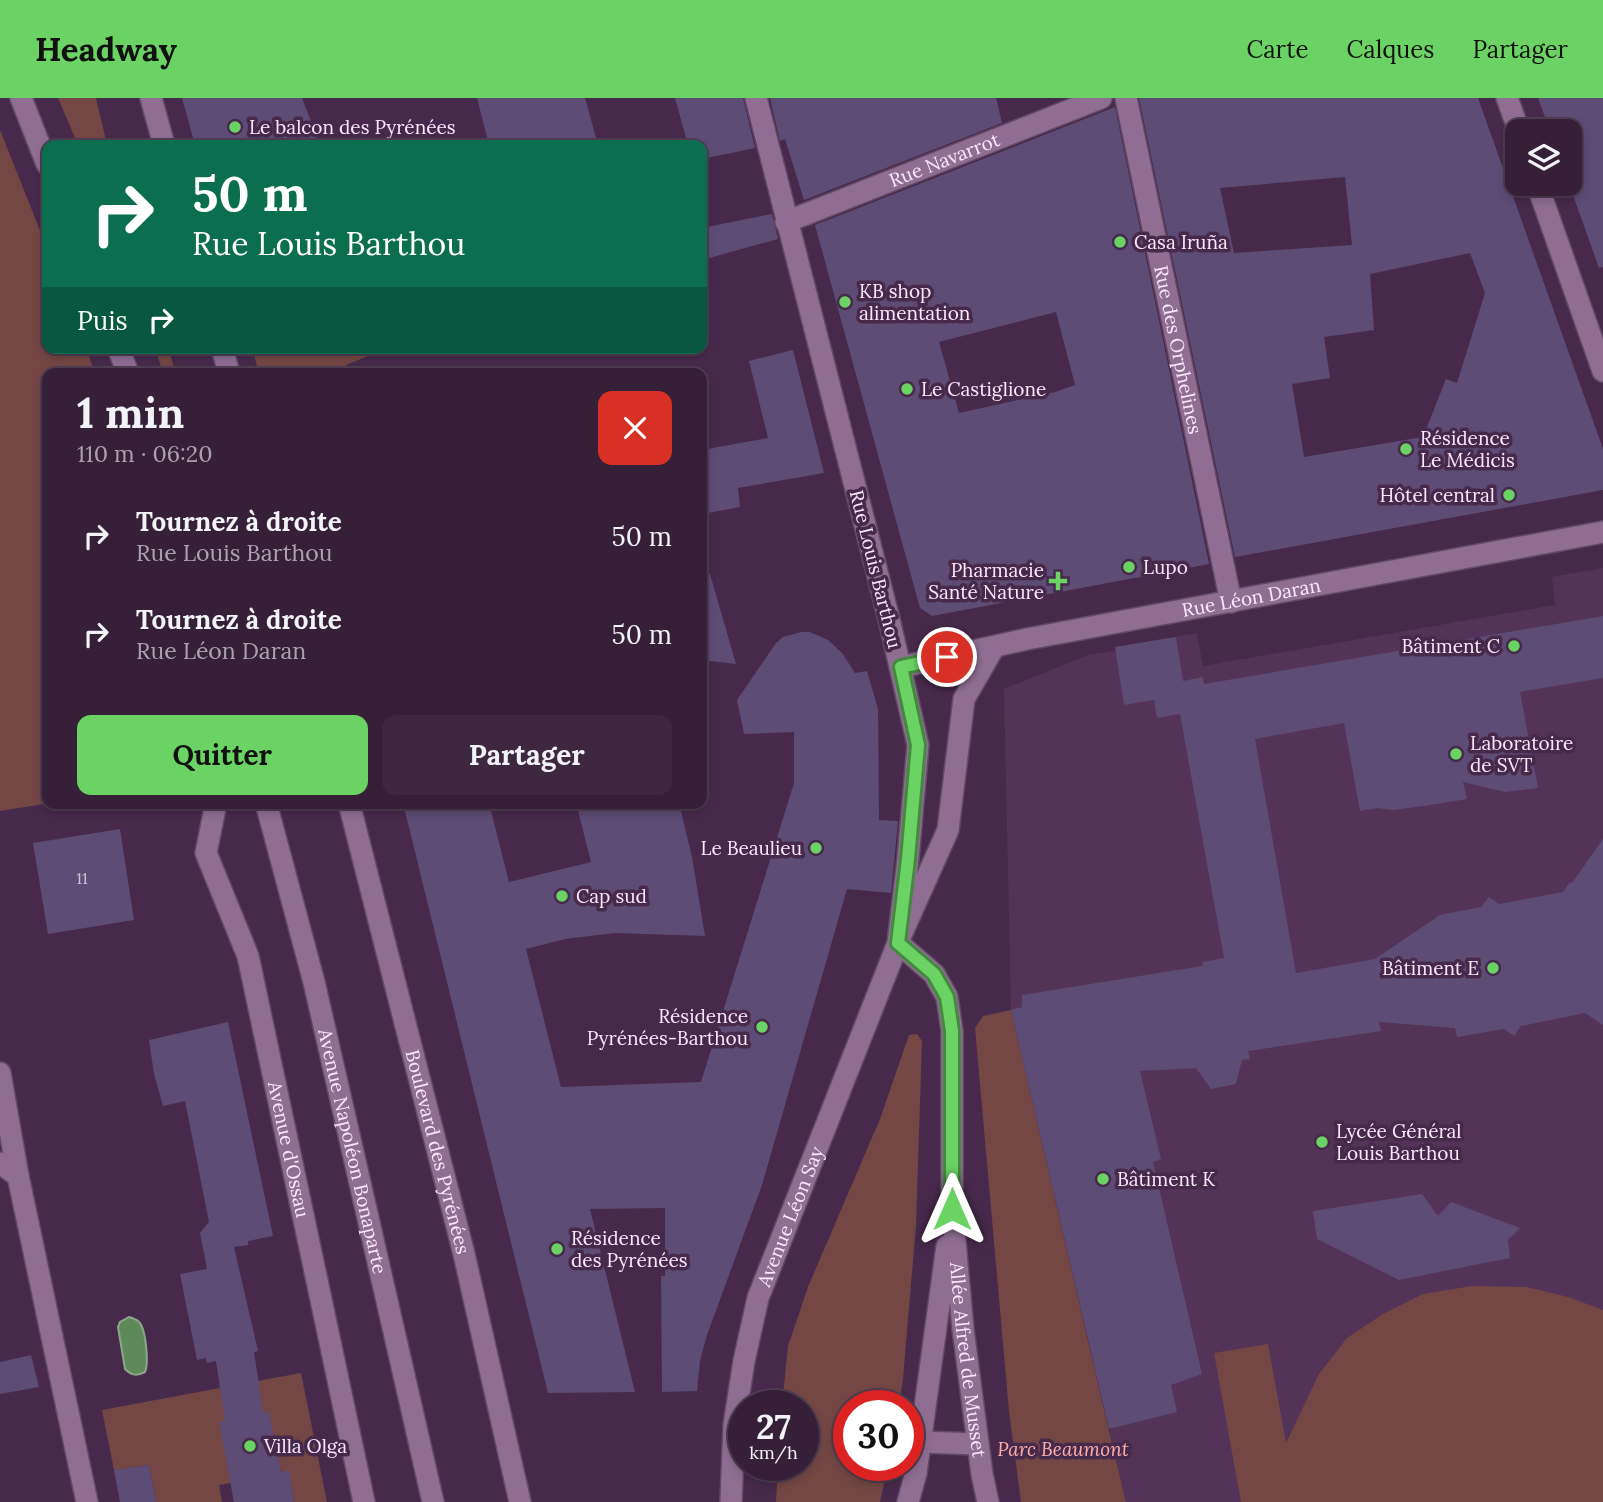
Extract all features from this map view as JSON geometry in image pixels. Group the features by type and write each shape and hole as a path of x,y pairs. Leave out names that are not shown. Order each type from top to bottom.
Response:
{"street":[{"path":"21,98 42,151"},
{"path":"151,98 163,140"},
{"name":"Rue Louis Barthou","path":"756,98 901,667 918,745 898,943"},
{"name":"Rue Navarrot","path":"786,222 1101,98"},
{"name":"Rue des Orphelines","path":"1126,98 1231,602"},
{"path":"1507,98 1515,119"},
{"path":"1541,196 1603,371"},
{"name":"Rue Léon Daran","path":"901,667 1603,532"},
{"path":"898,943 948,830 964,699 994,647"},
{"name":"Avenue d'Ossau","path":"215,809 206,853 248,956 364,1502"},
{"name":"Avenue Napoléon Bonaparte","path":"268,809 314,982 433,1502"},
{"name":"Boulevard des Pyrénées","path":"351,809 464,1254 520,1502"},
{"name":"Allée Alfred de Musset","path":"898,943 934,974 947,997 952,1031 952,1209 963,1329 988,1502"},
{"name":"Avenue Léon Say","path":"731,1502 734,1425 758,1298 898,943"},
{"path":"0,1073 18,1176 87,1502"},
{"path":"0,1163 18,1176"},
{"path":"924,1413 952,1209"},
{"path":"924,1442 978,1444"},
{"path":"908,1502 914,1481"}],"shaded area":[{"name":"Lycée Général Louis Barthou","path":"1603,568 1603,1502 1126,1502 1011,1010 1004,689 1088,655 1115,651 1115,647 1197,633 1203,666 1555,605 1552,577"},
{"path":"129,1317 139,1322 146,1347 145,1372 137,1375 125,1369 118,1327 120,1322"}],"green space":[{"path":"58,98 96,98 106,140 76,140"},
{"path":"0,130 42,235 42,354 88,354 93,368 42,368 42,804 0,811"},
{"path":"157,354 170,354 174,368 161,368"},
{"path":"254,354 373,354 346,365 347,368 258,368"},
{"name":"Parc Beaumont","path":"1011,1010 1126,1502 1021,1502 1009,1411 975,1028 983,1016"},
{"path":"917,1034 922,1041 916,1225 901,1390 833,1390 833,1481 885,1481 880,1502 776,1502 777,1481 819,1481 819,1390 784,1390 788,1346 808,1287 880,1119 909,1035"},
{"path":"1472,1286 1526,1287 1568,1297 1603,1310 1603,1502 1241,1502 1214,1353 1268,1344 1286,1443 1319,1374 1347,1338 1383,1314 1423,1294"},
{"path":"301,1373 327,1502 294,1502 289,1471 281,1472 268,1412 262,1412 231,1483 219,1485 222,1502 156,1502 149,1465 114,1470 102,1410"}],"building":[{"name":"Le balcon des Pyrénées","path":"182,98 302,98 318,140 194,140"},
{"path":"477,98 585,98 597,140 488,140"},
{"path":"675,98 743,98 755,148 707,158 707,140 687,140"},
{"path":"770,98 996,98 1002,123 804,200 785,139 780,141"},
{"path":"1139,98 1478,98 1505,174 1505,196 1513,196 1603,449 1603,490 1235,557","holes":["1345,177 1352,245 1234,253 1220,188","1470,253 1485,293 1457,383 1446,379 1423,437 1304,457 1292,384 1330,378 1324,337 1374,330 1370,274"]},
{"path":"1538,98 1603,98 1603,267 1599,268 1573,196 1582,196 1582,119 1546,119"},
{"path":"1115,107 1209,564 932,616 920,608 815,225","holes":["1056,312 1075,385 1055,392 959,413 939,342"]},
{"path":"772,214 778,239 707,259 707,227"},
{"path":"793,350 824,473 738,488 740,507 707,513 707,449 768,438 749,361"},
{"path":"707,574 710,574 736,664 707,661"},
{"path":"1603,616 1603,678 1520,692 1538,788 1505,792 1463,782 1467,799 1393,810 1377,808 1360,811 1344,723 1255,739 1296,973 1375,959 1440,915 1481,907 1489,897 1499,904 1563,892 1603,839 1603,1025 1585,1013 1521,1026 1514,1036 1504,1029 1457,1037 1455,1028 1379,1022 1381,1031 1248,1051 1250,1059 1242,1060 1236,1084 1211,1089 1196,1068 1140,1071 1161,1159 1153,1162 1202,1374 1171,1385 1177,1412 1109,1429 1011,1010 1022,1007 1022,995 1202,966 1203,962 1224,958 1180,714 1157,718 1154,700 1124,705 1115,647 1176,637 1183,681 1203,677 1204,684"},
{"path":"810,632 828,640 842,653 855,673 867,671 878,709 879,820 898,821 891,893 847,889 762,1185 707,1335 700,1361 697,1391 662,1392 661,1276 665,1276 665,1208 590,1209 635,1392 548,1393 404,809 491,809 509,882 591,862 578,809 680,809 692,857 705,936 615,933 565,939 526,949 561,1087 701,1082 794,783 794,732 744,734 737,700 776,643 783,637"},
{"path":"120,829 134,920 48,934 33,843"},
{"path":"228,1022 273,1236 234,1247 258,1351 254,1352 263,1412 269,1412 281,1472 289,1470 294,1502 234,1502 219,1422 225,1421 216,1361 207,1363 206,1358 197,1360 180,1274 207,1269 200,1233 209,1222 185,1101 163,1106 154,1074 149,1040"},
{"path":"1422,1194 1438,1216 1451,1202 1520,1228 1508,1240 1510,1258 1399,1280 1317,1239 1313,1211"},
{"path":"31,1355 39,1387 0,1394 0,1362"},
{"path":"149,1465 156,1502 120,1502 114,1470"}],"place":[{"name":"Le balcon des Pyrénées","path":"235,127"},
{"name":"Casa Iruña","path":"1120,242"},
{"name":"KB shop alimentation","path":"845,302"},
{"name":"Le Castiglione","path":"907,389"},
{"name":"Résidence Le Médicis","path":"1406,449"},
{"name":"Hôtel central","path":"1509,495"},
{"name":"Lupo","path":"1129,567"},
{"name":"Pharmacie Santé Nature","path":"1058,581"},
{"name":"Bâtiment C","path":"1514,646"},
{"name":"Laboratoire de SVT","path":"1456,754"},
{"name":"Le Beaulieu","path":"816,848"},
{"name":"Cap sud","path":"562,896"},
{"name":"Bâtiment E","path":"1493,968"},
{"name":"Résidence Pyrénées-Barthou","path":"762,1027"},
{"name":"Lycée Général Louis Barthou","path":"1322,1142"},
{"name":"Bâtiment K","path":"1103,1179"},
{"name":"Résidence des Pyrénées","path":"557,1249"},
{"name":"Villa Olga","path":"250,1446"}],"route":[{"path":"947,657 901,667 918,745 898,943 934,974 947,997 952,1031 952,1209"}]}
